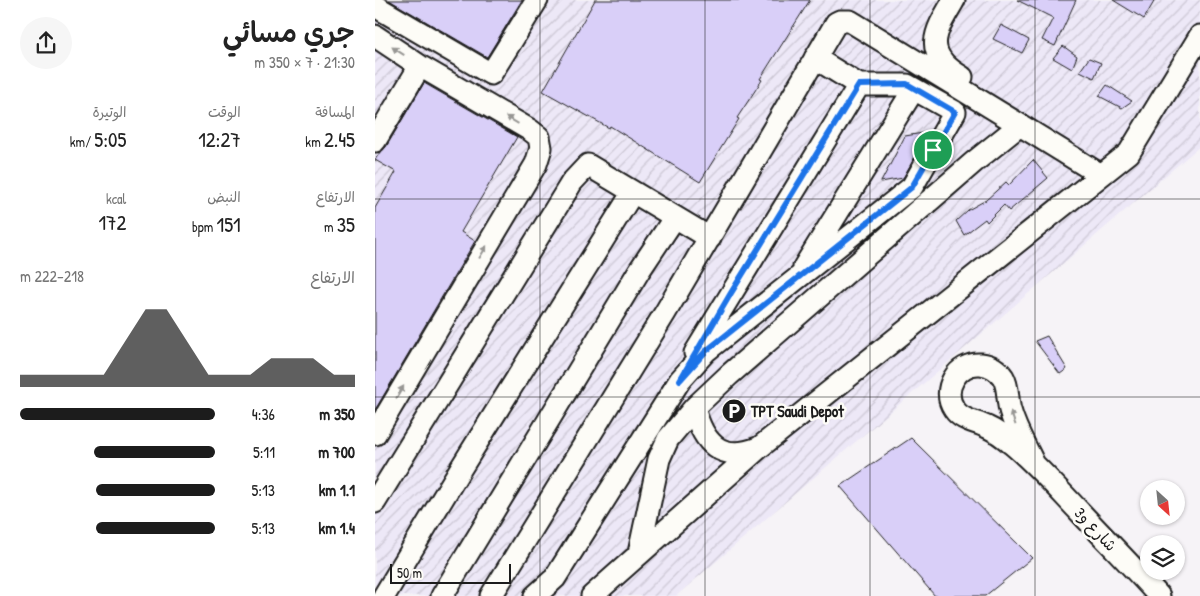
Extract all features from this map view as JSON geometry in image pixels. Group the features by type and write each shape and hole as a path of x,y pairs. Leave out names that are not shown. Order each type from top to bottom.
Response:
{"street":[{"path":"375,6 491,74 537,0"},
{"path":"954,0 937,32 936,45 940,58 949,68 987,96 1012,120"},
{"path":"491,596 710,238 836,23 845,20 849,21 1101,175"},
{"path":"375,36 420,66 530,130 539,137 541,148 536,164 375,434"},
{"path":"592,596 760,447 1129,153 1200,36"},
{"path":"680,380 706,351 912,187 955,112 907,84 859,85 815,58"},
{"path":"375,141 420,66"},
{"path":"535,596 555,578 680,380 731,293 859,85"},
{"path":"795,281 914,89"},
{"path":"639,553 659,459 668,438 694,408 959,175 1012,120"},
{"path":"375,502 572,182 588,165 710,238"},
{"path":"384,596 461,468 633,192"},
{"path":"441,596 639,272 675,217"},
{"name":"شارع و3","path":"1033,462 1013,418 1002,376 992,368 981,364 962,369 954,378 950,389 950,400 955,411 966,420 999,433 1033,462 1153,594"},
{"path":"694,408 698,424 705,438 717,448 731,453 746,453 760,447"}],"shaded area":[{"path":"375,0 1200,0 1200,146 676,596 375,596"}],"building":[{"path":"389,0 522,0 487,57"},
{"path":"595,0 810,0 760,79 762,80 737,118 739,119 700,182 610,126 609,128 543,91"},
{"path":"1017,0 1076,0 1055,46 1042,40 1053,18"},
{"path":"1113,0 1155,0 1144,19"},
{"path":"1001,25 1029,40 1022,53 993,39"},
{"path":"1063,46 1077,56 1072,69 1053,58"},
{"path":"1089,58 1101,63 1094,78 1080,71"},
{"path":"424,83 517,137 461,232 475,241 375,410 375,208 396,172 375,160 386,147"},
{"path":"1107,85 1132,101 1122,108 1099,96"},
{"path":"929,132 903,178 881,182 905,136"},
{"path":"1033,160 1048,178 1009,211 1004,205 987,222 985,219 964,235 956,221 968,210 986,200 1006,182 1009,185"},
{"path":"1047,336 1067,369 1060,374 1035,341"},
{"path":"911,438 1032,558 985,596 935,596 840,486"}],"place":[{"name":"TPT Saudi Depot","path":"734,411"}],"route":[{"path":"907,84 955,112 933,150 912,187 706,351 680,380 731,293 859,85 907,84"}]}
